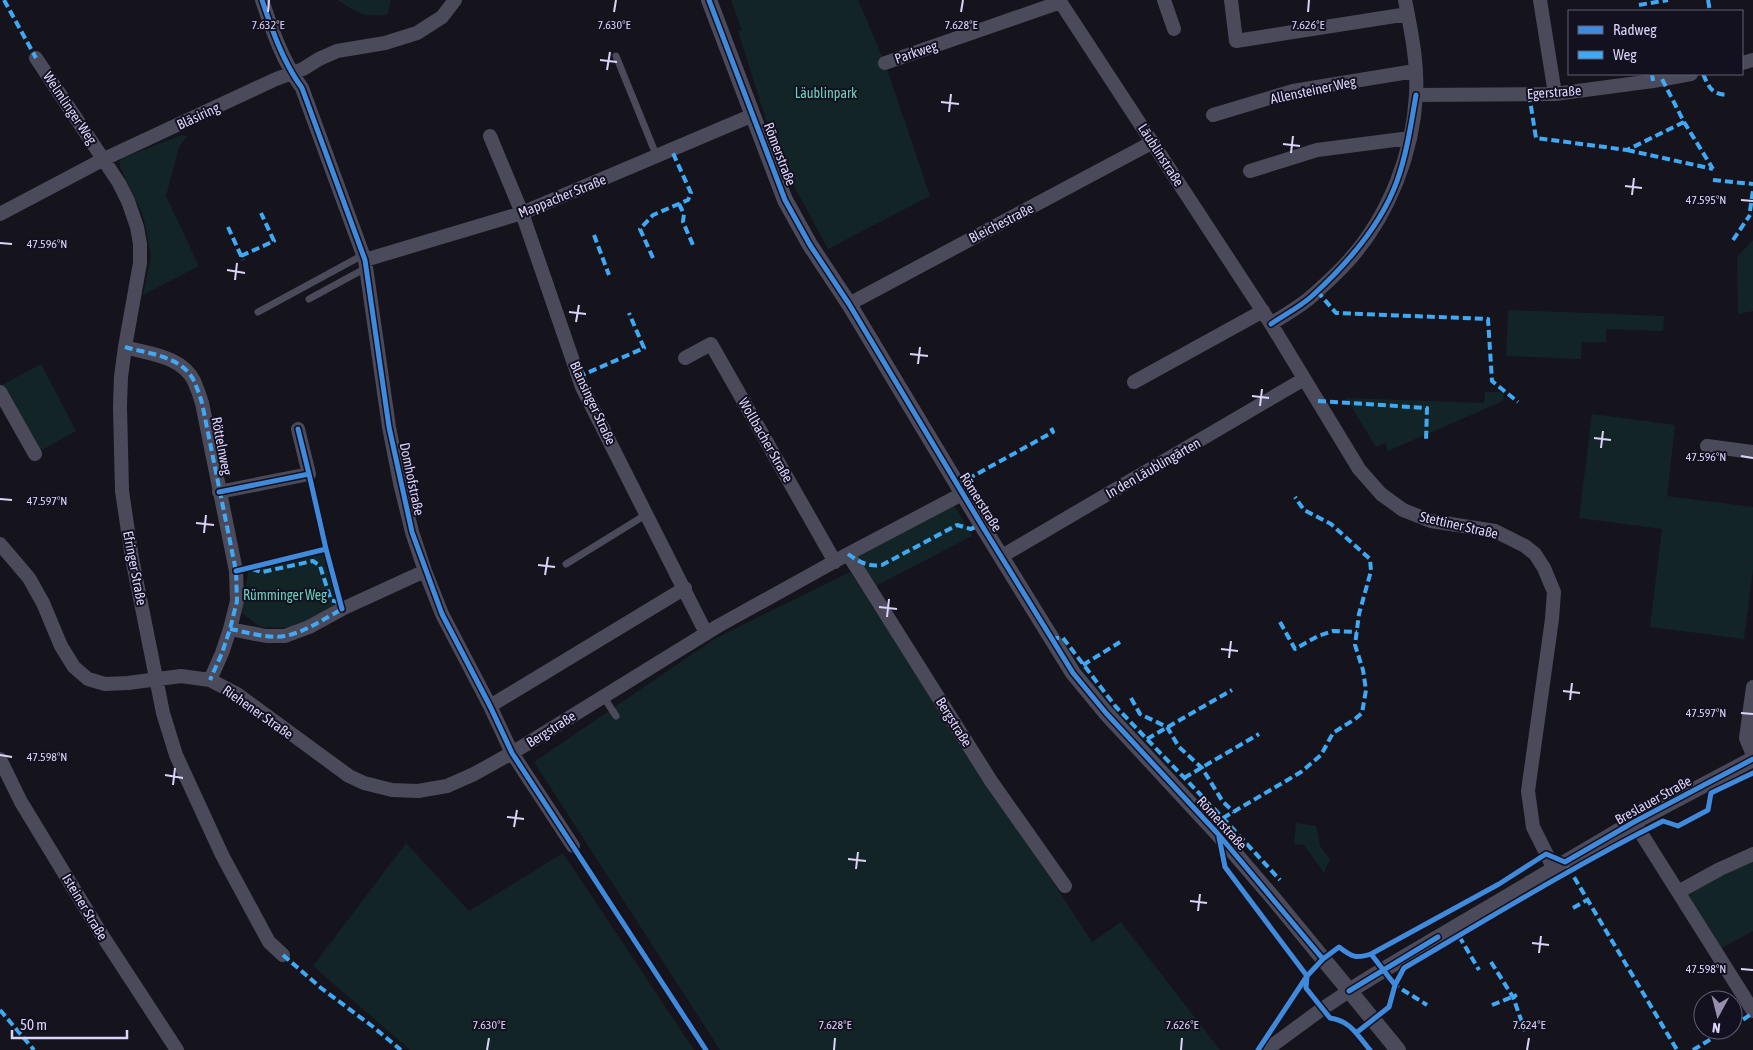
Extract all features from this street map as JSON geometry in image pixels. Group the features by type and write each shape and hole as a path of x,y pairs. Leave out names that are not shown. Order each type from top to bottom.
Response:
{"street":[{"path":"262,0 269,23 292,74"},
{"name":"Bläsiring","path":"0,214 104,159 292,74 337,51 385,43 417,33 442,17 455,0"},
{"name":"Römerstraße","path":"709,0 785,200 810,245 849,304 962,494 1073,673 1106,713 1219,834 1398,1050"},
{"path":"1164,0 1174,29"},
{"path":"1231,0 1236,41 1408,14"},
{"path":"1271,324 1311,297 1351,258 1379,219 1397,181 1410,138 1416,95 1415,71 1405,0"},
{"path":"1540,0 1555,94"},
{"name":"Parkweg","path":"885,63 1060,1"},
{"name":"Läublinstraße","path":"1060,1 1271,324"},
{"name":"Welmlinger Weg","path":"36,58 104,159"},
{"name":"Allensteiner Weg","path":"1213,116 1293,91 1415,71"},
{"name":"Domhofstraße","path":"292,74 302,88 364,261 398,474 412,532 425,571 442,614 512,753 573,846"},
{"name":"Egerstraße","path":"1416,95 1555,94 1686,75"},
{"name":"Mappacher Straße","path":"364,261 522,213 753,115"},
{"name":"Blansinger Straße","path":"490,136 522,213 582,387 706,633"},
{"path":"1250,172 1316,150 1410,138"},
{"name":"Bleichestraße","path":"849,304 1153,142"},
{"name":"Efringer Straße","path":"104,159 128,201 137,227 140,244 140,263 125,347 120,406 122,491 132,558 163,713 176,755 222,855 269,942 283,955"},
{"path":"1134,382 1263,311"},
{"name":"Stettiner Straße","path":"1271,324 1359,469 1381,494 1403,510 1431,522 1495,531 1525,546 1535,554 1544,568 1554,592 1552,619 1528,791 1533,827 1554,869"},
{"name":"Wollbacher Straße","path":"685,358 711,344 835,562"},
{"name":"Röttelnweg","path":"125,347 170,359 181,365 193,379 202,404 236,571 236,601 230,629 210,680"},
{"name":"In den Läublingärten","path":"1002,556 1304,379"},
{"path":"0,392 35,454"},
{"path":"219,492 309,474 298,429"},
{"path":"1707,446 1753,452"},
{"name":"Bergstraße","path":"512,753 706,633 848,554 962,494"},
{"name":"Riehener Straße","path":"0,544 30,578 61,646 74,667 88,679 105,684 128,684 157,678 181,676 210,680 237,694 338,770 364,783 392,790 418,791 446,786 474,774 512,753"},
{"name":"Bergstraße","path":"848,554 991,781 1065,886"},
{"path":"230,629 266,636 285,636 309,627 342,609 425,571"},
{"path":"490,706 684,588"},
{"path":"1753,687 1746,738 1753,755"},
{"name":"Breslauer Straße","path":"1266,1050 1322,1009 1383,970 1634,822 1753,758"},
{"name":"Isteiner Straße","path":"0,759 21,802 60,867 177,1050"},
{"path":"1634,822 1753,1010"},
{"path":"1678,892 1720,869 1753,854"}],"lane":[{"path":"616,56 657,157"},
{"path":"309,299 364,261"},
{"path":"258,312 364,261"},
{"path":"566,564 647,514"},
{"path":"603,696 616,716"}],"green space":[{"path":"338,0 391,0 387,15 379,16 366,15 351,9"},
{"name":"Läublinpark","path":"731,0 858,0 885,63 930,196 828,249 794,186 765,117 738,31 742,30"},
{"path":"182,135 187,136 179,147 166,196 199,266 143,295 151,255 143,215 120,167 120,161 123,158"},
{"path":"1753,240 1753,311 1738,314 1737,257"},
{"path":"1508,310 1664,316 1663,331 1606,329 1606,342 1582,342 1581,359 1506,356"},
{"path":"41,364 76,431 35,454 0,386"},
{"path":"1485,392 1504,392 1503,401 1388,451 1385,443 1376,447 1346,398 1484,403"},
{"path":"1592,414 1675,425 1667,496 1753,507 1753,569 1744,639 1650,627 1662,529 1579,518"},
{"path":"951,500 972,536 870,589 848,554"},
{"name":"Rümminger Weg","path":"323,552 338,605 292,628 260,627 242,613 248,572"},
{"path":"850,572 1092,942 1121,922 1220,1050 720,1050 534,762 716,638"},
{"path":"1296,823 1316,826 1320,846 1330,859 1324,873 1304,845 1294,844"},
{"path":"406,843 469,911 563,853 694,1050 410,1050 313,966"},
{"path":"1753,854 1753,931 1716,951 1678,892"}],"marked path":[{"path":"4,0 36,58"},
{"path":"1639,5 1668,0"},
{"path":"1708,0 1710,10"},
{"path":"1652,75 1653,81"},
{"path":"1703,75 1711,89 1717,93 1727,95"},
{"path":"1529,94 1536,138 1627,150 1684,122 1662,79"},
{"path":"1684,122 1713,169"},
{"path":"1627,150 1713,169"},
{"path":"653,258 640,229 653,215 688,200 691,193 672,151"},
{"path":"1713,180 1753,184"},
{"path":"1750,211 1753,190"},
{"path":"679,204 684,214 683,222 693,245"},
{"path":"241,256 274,241 261,213"},
{"path":"1733,240 1750,215"},
{"path":"228,227 243,260"},
{"path":"594,235 609,275"},
{"path":"1317,291 1336,313 1488,319 1492,381 1518,402"},
{"path":"578,377 644,348 629,313"},
{"path":"125,347 164,357 182,366 194,381 202,403 236,571 237,601 222,653 210,680"},
{"path":"1318,401 1427,408 1426,441"},
{"path":"957,485 1053,432 1051,428"},
{"path":"1223,818 1301,772 1321,755 1333,733 1362,713 1366,690 1363,670 1355,645 1359,614 1371,571 1370,559 1331,524 1304,510 1295,497"},
{"path":"848,554 864,563 882,565 957,525 971,529 981,524"},
{"path":"252,569 262,572 313,561 320,566 331,600 341,603"},
{"path":"230,629 264,636 285,636 314,625 342,609 342,606"},
{"path":"1280,622 1295,649 1318,636 1333,631 1357,632"},
{"path":"1051,638 1063,638 1116,707 1280,880"},
{"path":"1083,665 1120,642"},
{"path":"1147,739 1232,690"},
{"path":"1131,698 1140,714 1167,727 1179,747 1202,768 1223,802 1234,812"},
{"path":"1184,778 1259,734"},
{"path":"1568,867 1677,1050"},
{"path":"1573,908 1587,900"},
{"path":"1459,936 1479,970"},
{"path":"283,955 321,988 401,1050"},
{"path":"1491,962 1513,997 1525,1031"},
{"path":"1397,982 1395,985 1427,1005"},
{"path":"1492,1005 1517,995"},
{"path":"0,1010 34,1050"},
{"path":"1743,1020 1753,1013"},
{"path":"1693,1050 1710,1040"}],"cycle path":[{"path":"262,0 284,57 302,88 365,260 389,427 412,532 442,614 512,753 706,1050"},
{"path":"709,0 785,200 810,245 849,304 1073,673 1106,713 1219,835 1323,959"},
{"path":"1271,324 1312,296 1338,271 1372,229 1390,198 1397,181 1416,95"},
{"path":"219,492 309,474 298,429"},
{"path":"309,474 342,609"},
{"path":"236,571 326,549"},
{"path":"1371,954 1499,884 1546,854 1565,862 1634,822 1753,759"},
{"path":"1395,985 1404,968 1630,838 1663,821 1678,826 1708,810 1711,793 1753,773"},
{"path":"1219,837 1225,867 1307,976 1306,988 1330,1018 1348,1025 1370,1050"},
{"path":"1349,991 1438,937"},
{"path":"1258,1050 1307,976 1323,959 1339,947 1354,956 1371,954 1395,985 1389,1007 1356,1033"}]}
